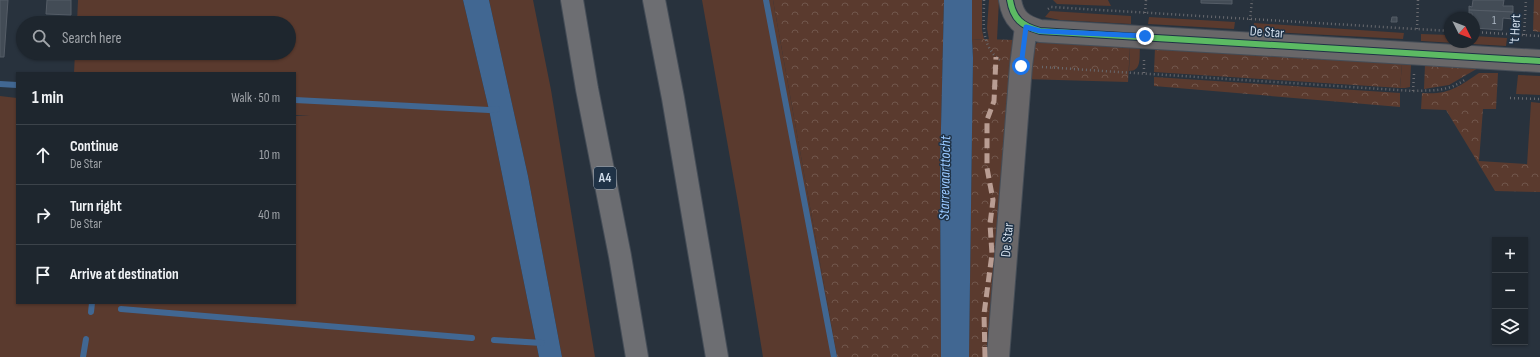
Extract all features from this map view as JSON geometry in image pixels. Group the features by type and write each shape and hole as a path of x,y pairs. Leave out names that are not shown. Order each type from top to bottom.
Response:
{"highway":[{"name":"A4","path":"572,0 587,89 620,256 637,357"},
{"path":"654,0 681,146 717,357"}],"street":[{"path":"1010,0 1016,16 1026,27"},
{"name":"De Star","path":"998,357 1021,66 1026,27 1040,31 1532,60"}],"path":[{"path":"984,0 983,34 990,49 996,57 1005,63 1021,66 1413,91 1440,90 1454,87 1471,75"},
{"path":"1416,53 1418,0"},
{"path":"1026,27 1051,7 1444,31"},
{"path":"1480,32 1540,36"},
{"path":"1510,98 1540,99"}],"green space":[{"path":"78,0 463,0 489,110 539,357 0,357 0,96 16,98 16,304 296,304 296,116 310,116 296,115 296,101 429,107 296,99 296,72 74,72 75,60 296,60 296,16 77,16"},
{"path":"489,0 533,0 551,90 595,357 562,357 528,176"},
{"path":"702,0 773,0 837,357 763,357 738,203"},
{"path":"773,0 944,0 940,170 941,357 837,357"},
{"path":"972,0 982,0 982,30 984,39 972,40"},
{"path":"989,0 999,0 997,40 989,40 987,28"},
{"path":"1053,0 1108,0 1111,6 1057,4"},
{"path":"1534,0 1540,0 1540,32 1533,31"},
{"path":"1050,11 1131,16 1131,24 1060,20 1045,17"},
{"path":"1149,17 1235,22 1234,29 1148,24"},
{"path":"1254,23 1404,33 1403,39 1253,31"},
{"path":"1421,34 1444,35 1444,42 1421,41"},
{"path":"1480,36 1507,38 1506,46 1480,44"},
{"path":"972,40 1015,40 995,357 969,357"},
{"path":"1039,41 1130,46 1128,82 1023,79 1032,48"},
{"path":"1130,46 1140,47 1140,55 1139,63 1136,69 1129,71"},
{"path":"1155,48 1402,64 1400,88 1154,72"},
{"path":"1402,64 1411,65 1410,87 1400,88"},
{"path":"1425,65 1480,67 1449,85 1424,89"},
{"path":"1479,73 1498,73 1496,109 1483,109 1479,161 1540,165 1540,192 1495,191 1446,110 1421,109 1422,93 1439,93 1453,89"},
{"path":"1518,75 1540,76 1540,95 1516,94"},
{"path":"1154,77 1400,93 1400,107 1154,86"},
{"path":"1531,102 1540,103 1540,165 1527,165"}],"water":[{"path":"463,0 489,0 528,176 562,357 539,357 489,110"},
{"name":"Starrevaarttocht","path":"944,0 972,0 973,58 969,357 941,357 940,170"}],"building":[{"path":"0,0 8,0 4,57 0,57"},
{"path":"47,0 71,0 71,15 46,14"},
{"path":"1201,0 1232,0 1232,4 1201,3"},
{"path":"1473,0 1504,0 1503,6 1513,6 1513,12 1469,10 1469,6 1472,7"},
{"path":"1469,10 1513,12 1513,19 1503,18 1502,30 1480,28 1480,12 1469,12"},
{"path":"1392,17 1397,17 1397,22 1391,22"}],"waterway":[{"path":"766,0 834,357"},
{"path":"0,84 16,85"},
{"path":"296,100 489,110 497,109"},
{"path":"91,312 92,304"},
{"path":"121,309 472,338"},
{"path":"83,357 86,339"},
{"path":"494,340 542,343"}],"marked path":[{"path":"985,357 984,314 992,254 990,224 993,200 987,168 987,120 994,101 996,57"}],"cycle path":[{"path":"1010,0 1013,12 1019,21 1028,27 1040,31 1540,61"}],"route":[{"path":"1021,66 1026,27 1040,31 1145,36"}]}
